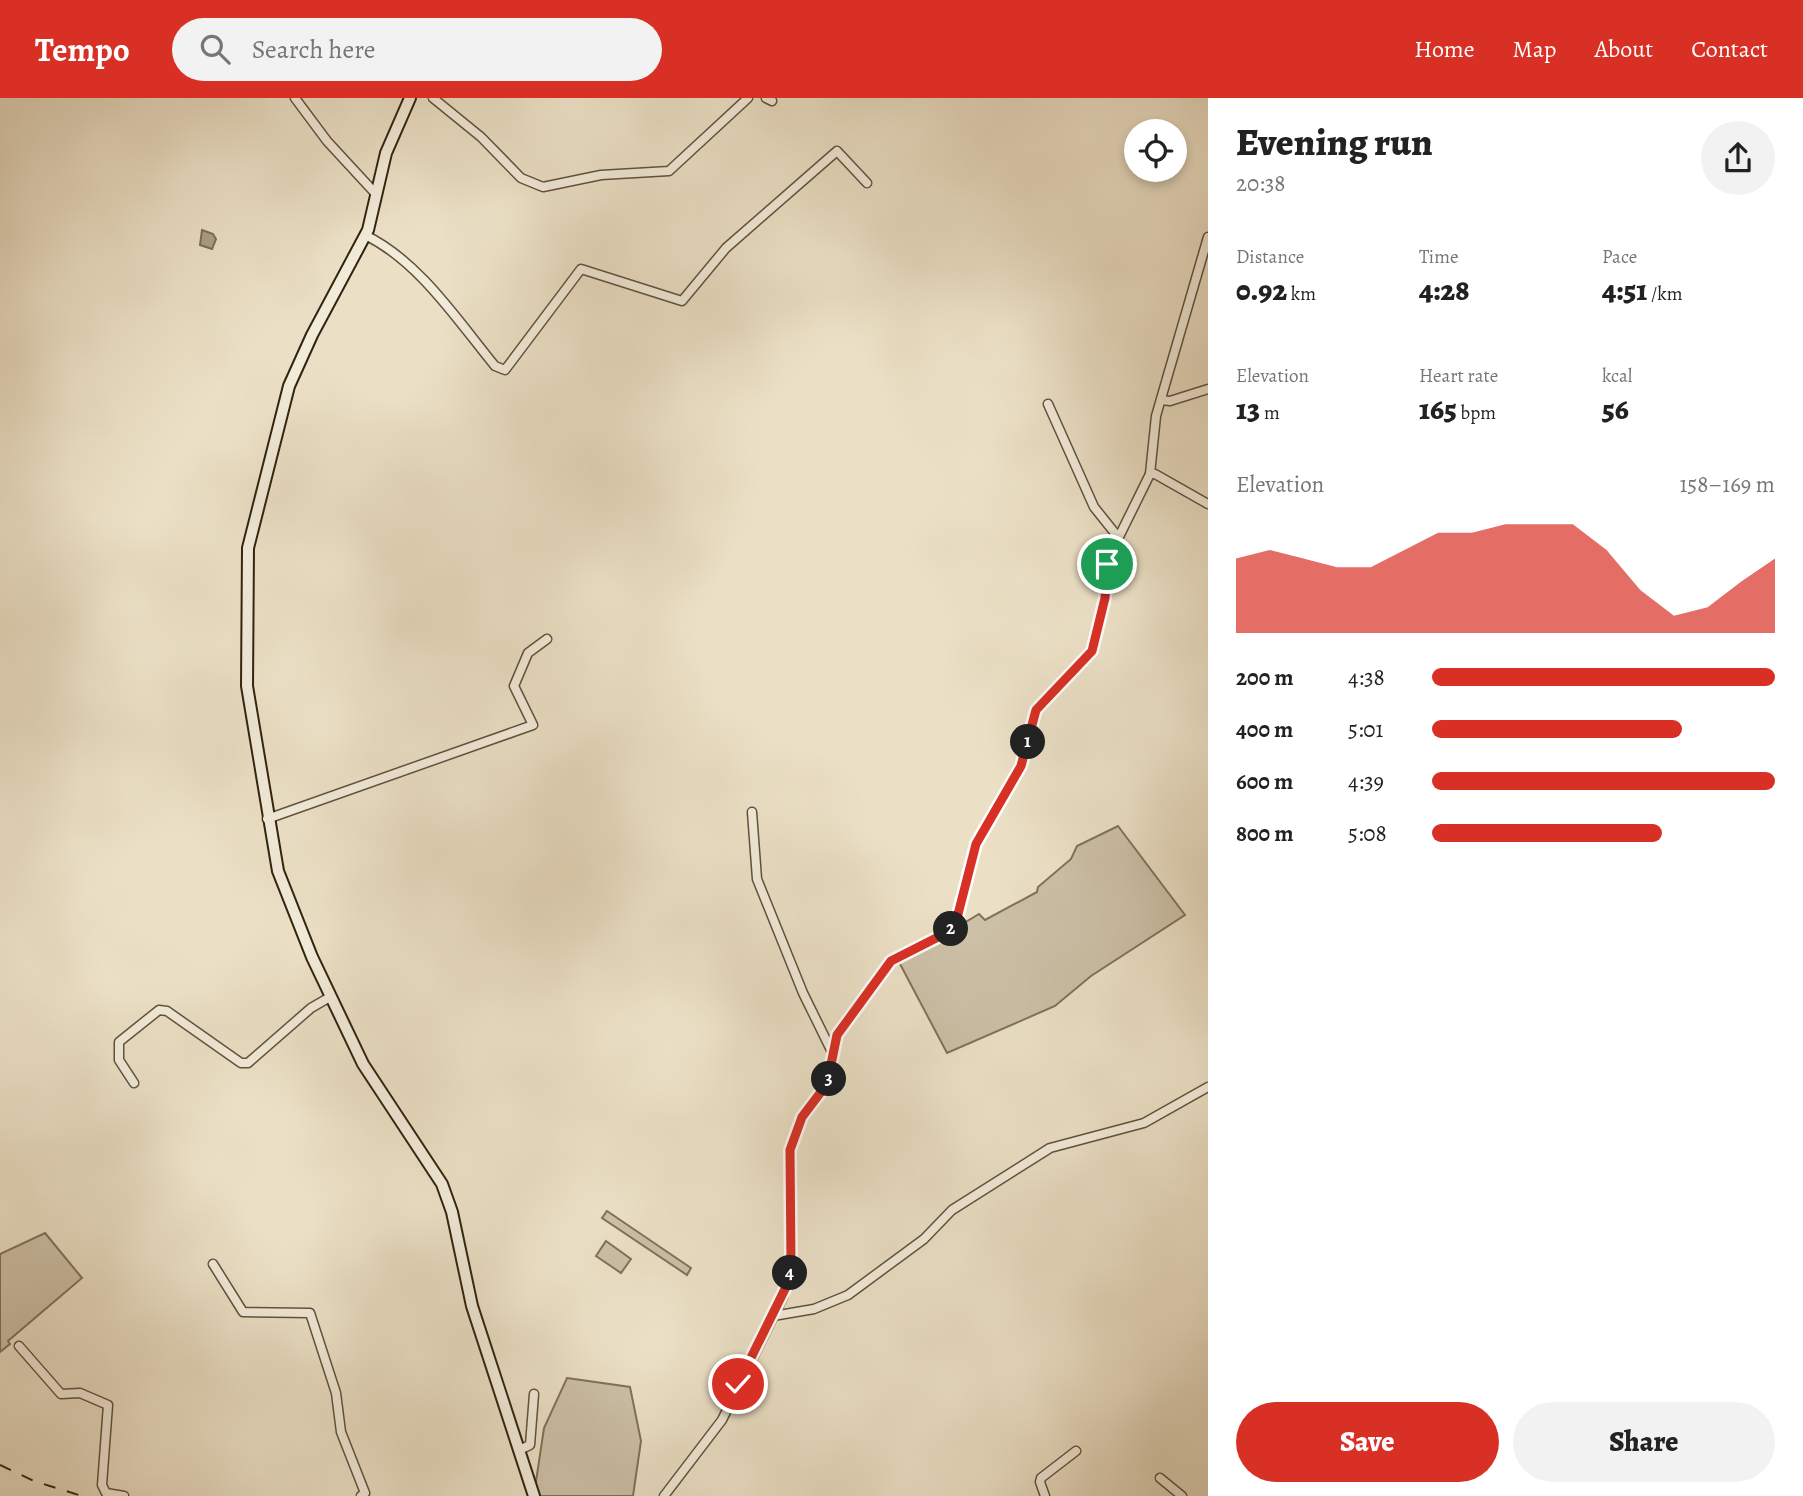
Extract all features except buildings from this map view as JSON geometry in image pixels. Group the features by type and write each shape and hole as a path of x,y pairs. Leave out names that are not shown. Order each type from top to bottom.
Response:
{"main road":[{"path":"410,98 390,143 365,235 296,365 251,527 246,594 247,685 267,819 278,872 330,997 363,1065 442,1184 452,1212 472,1306 534,1496"}],"street":[{"path":"295,98 327,141 375,193"},
{"path":"433,98 481,137 521,178 543,187 601,175 669,171 748,98"},
{"path":"365,235 395,254 439,299 495,366 505,370 581,269 682,300 726,248 837,151 867,183"},
{"path":"664,1496 722,1420 783,1297 791,1265 790,1150 802,1117 827,1084 832,1052 841,1028 891,961 948,932 956,922 976,844 1021,766 1036,710 1092,651 1105,598 1108,559 1150,474 1156,416 1191,286 1208,237"},
{"path":"1161,400 1170,401 1208,389"},
{"path":"1048,404 1094,506 1118,537"},
{"path":"1150,474 1155,474 1208,504"},
{"path":"267,819 533,725 516,696 514,687 530,649 547,639"},
{"path":"752,812 757,879 803,992 832,1052"},
{"path":"134,1083 119,1060 119,1042 159,1010 166,1011 241,1063 248,1063 311,1008 330,997"},
{"path":"773,1317 814,1309 848,1295 925,1239 952,1210 1050,1148 1144,1123 1208,1087"},
{"path":"213,1264 243,1312 310,1313 336,1394 341,1432 365,1493 361,1496"},
{"path":"19,1346 61,1394 80,1393 108,1405 102,1485 106,1493 124,1496"},
{"path":"519,1450 530,1445 534,1394"},
{"path":"1045,1496 1041,1478 1076,1451"},
{"path":"1160,1478 1182,1496"}],"shaded area":[{"path":"202,230 213,234 216,239 212,249 200,245"},
{"path":"1118,826 1185,915 1091,976 1055,1006 947,1053 899,962 979,914 985,920 1037,892 1038,887 1071,859 1077,846"},
{"path":"607,1211 691,1268 687,1275 602,1218"},
{"path":"45,1233 82,1278 8,1341 10,1344 0,1352 0,1254"},
{"path":"606,1241 631,1259 621,1273 596,1256"},
{"path":"567,1378 630,1387 641,1441 633,1496 538,1496 535,1488 544,1428"}],"railway":[{"path":"0,1465 34,1481 82,1496"}],"route":[{"path":"738,1384 783,1297 789,1277 790,1150 802,1117 820,1095 830,1077 832,1052 837,1035 891,961 948,932 956,922 961,912 976,844 1021,766 1036,710 1092,651 1107,587 1107,564"}]}
